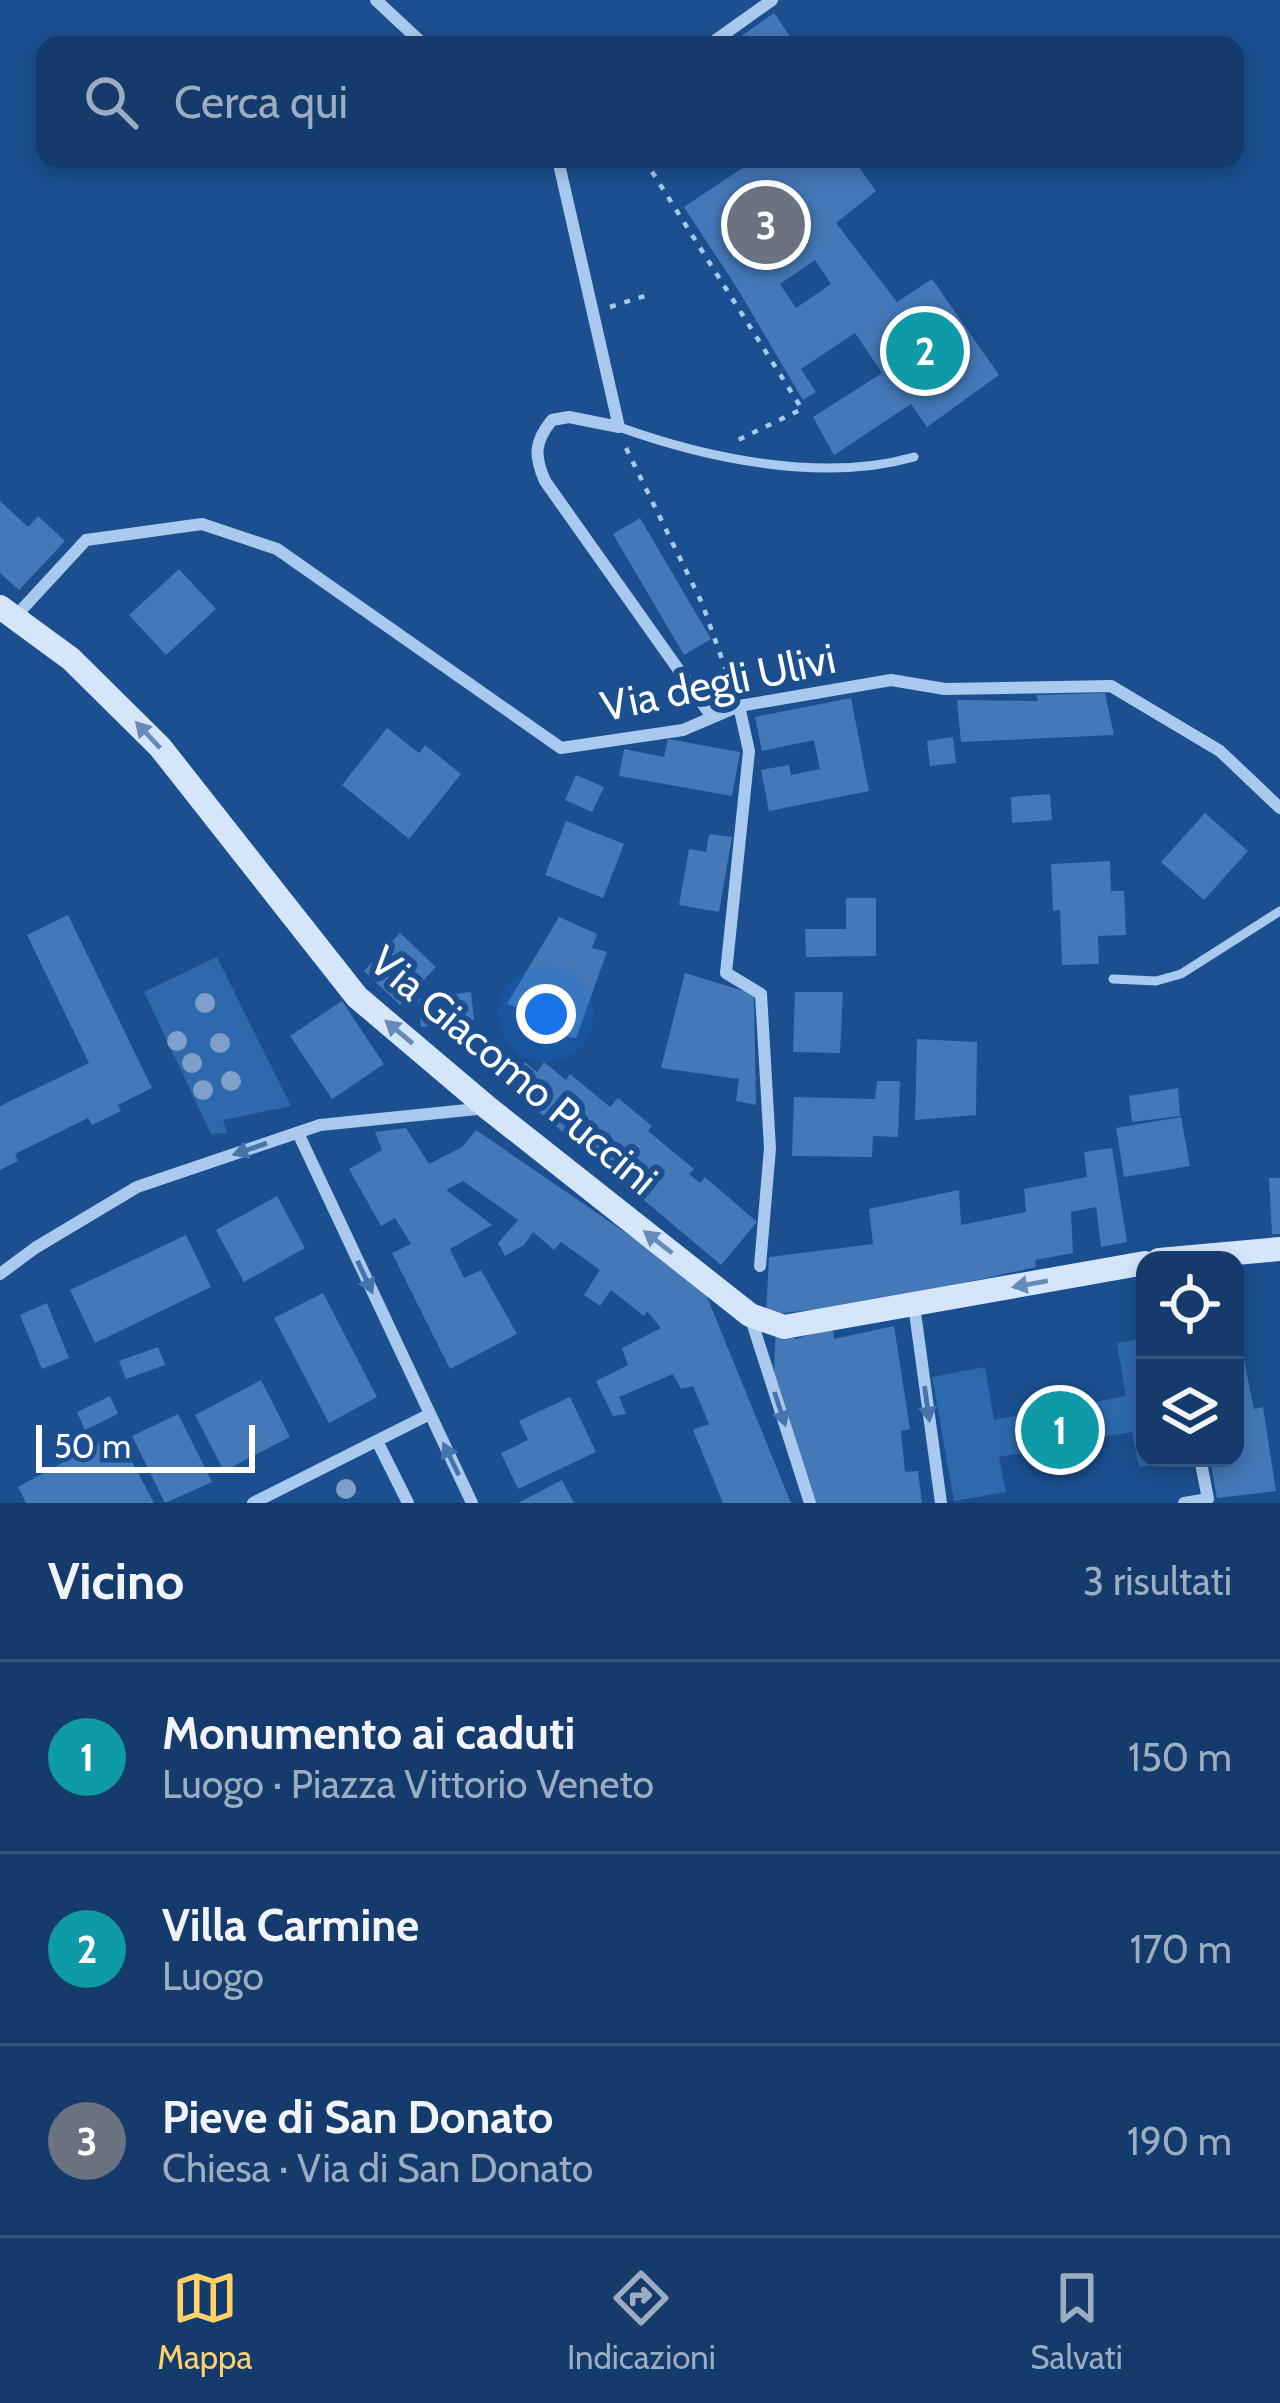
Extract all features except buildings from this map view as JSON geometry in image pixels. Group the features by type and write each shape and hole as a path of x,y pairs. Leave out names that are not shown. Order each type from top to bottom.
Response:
{"street":[{"path":"376,0 414,36"},
{"path":"722,36 772,0"},
{"path":"561,168 620,428 569,417 552,420 535,449 537,463 545,481 712,717"},
{"name":"Via degli Ulivi","path":"7,612 86,540 202,524 277,549 561,748 683,730 739,706 891,680 945,689 1111,686 1220,751 1280,808"},
{"name":"Via Giacomo Puccini","path":"7,612 71,659 160,747 357,997 488,1108 750,1315"},
{"path":"739,706 748,751 726,973 761,994 770,1148 760,1267"},
{"path":"0,1274 137,1187 320,1125 488,1108"},
{"path":"298,1133 472,1503"},
{"path":"1244,1253 1280,1250"},
{"path":"750,1315 784,1327 1136,1265"},
{"path":"914,1305 941,1503"},
{"path":"750,1315 810,1503"},
{"path":"253,1503 430,1414"},
{"path":"377,1441 408,1503"},
{"path":"1184,1503 1208,1499 1202,1467"}],"lane":[{"path":"620,428 712,453 832,471 914,457"},
{"path":"1113,980 1156,981 1181,974 1280,911"}],"path":[{"path":"649,168 802,409 712,453"},
{"path":"593,312 651,294"},
{"path":"620,428 628,454 703,603 739,706"}],"shaded area":[{"path":"217,957 291,1106 223,1120 227,1133 211,1134 144,992"},
{"path":"1136,1340 1136,1452 1132,1432 1102,1437 1095,1402 1126,1396 1117,1343"},
{"path":"985,1367 994,1420 1026,1414 1033,1451 999,1457 1006,1492 954,1501 932,1377"}],"place":[{"name":"Pieve di San Donato","path":"766,225"},
{"name":"Villa Carmine","path":"925,351"},
{"name":"Monumento ai caduti","path":"1060,1430"}]}
